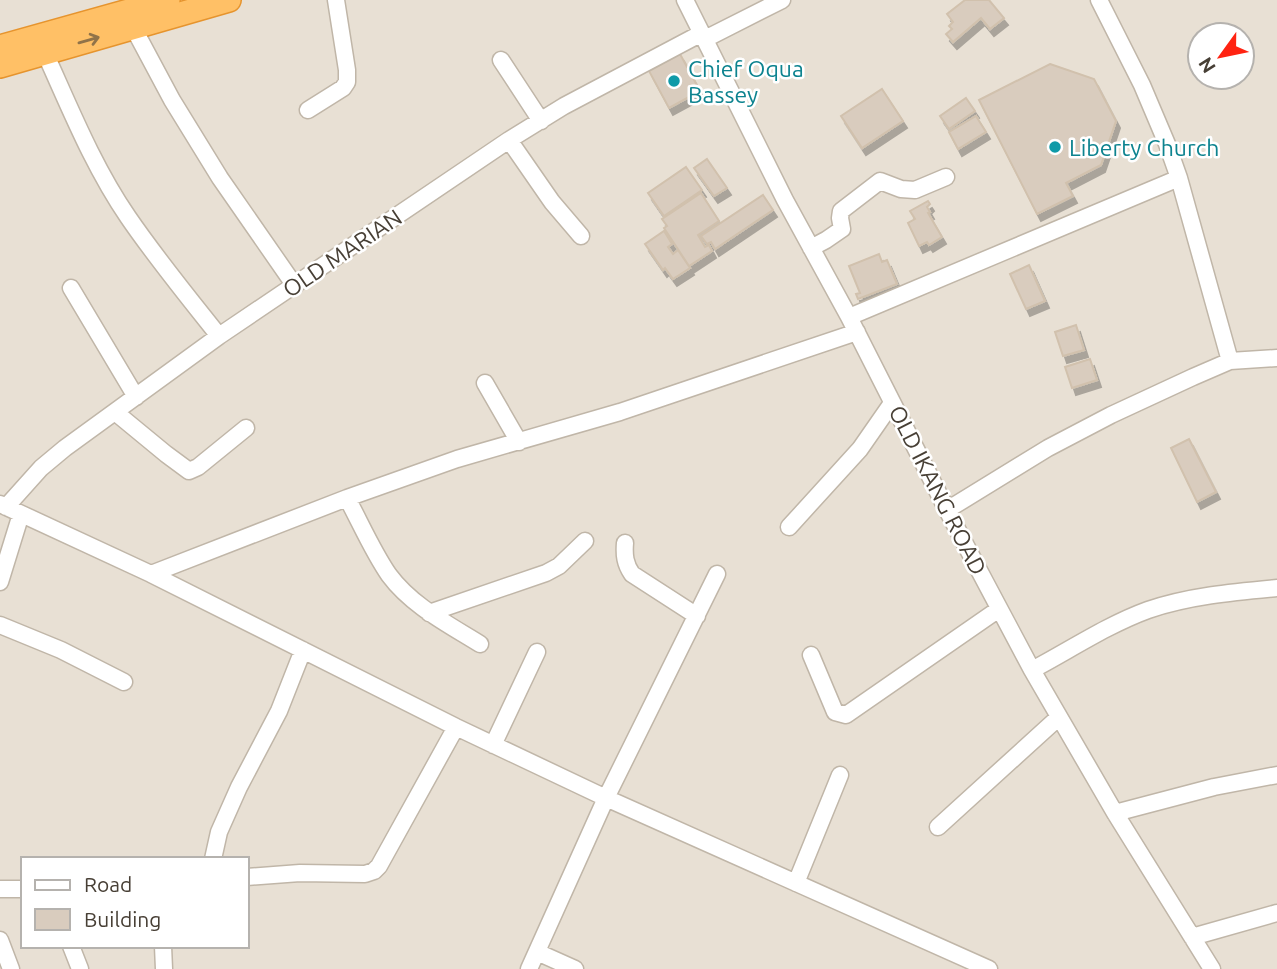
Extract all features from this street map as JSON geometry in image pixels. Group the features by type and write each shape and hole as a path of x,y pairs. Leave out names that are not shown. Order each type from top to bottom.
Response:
{"highway":[{"path":"0,47 168,0"},
{"path":"0,66 229,0"}],"street":[{"path":"308,110 343,88 347,82 336,0"},
{"name":"OLD IKANG ROAD","path":"685,0 785,200 857,332 1032,670 1115,813 1212,969"},
{"name":"OLD MARIAN","path":"9,508 41,468 65,448 219,337 509,140 564,106 782,0"},
{"path":"1099,0 1142,85 1167,144 1230,361"},
{"path":"132,27 172,100 220,178 295,286"},
{"path":"46,53 102,174 127,216 219,337"},
{"path":"500,61 541,121"},
{"path":"509,140 552,202 581,236"},
{"path":"811,248 842,229 841,211 880,181 901,189 915,190 946,177"},
{"path":"849,317 1179,178"},
{"path":"71,288 136,397"},
{"path":"150,574 457,459 620,412 857,332"},
{"path":"947,510 1048,448 1111,415 1230,361 1277,358"},
{"path":"485,383 519,442"},
{"path":"789,527 860,449 892,403"},
{"path":"115,412 189,471 198,467 246,428"},
{"path":"347,498 390,576 400,588 429,612 480,644"},
{"path":"0,582 9,508 150,574 493,745 989,969"},
{"path":"429,612 546,573 559,566 585,541"},
{"path":"625,543 624,555 632,574 696,616"},
{"path":"528,969 606,798 717,574"},
{"path":"1032,670 1117,624 1149,610 1203,598 1277,588"},
{"path":"811,655 835,712 846,715 999,609"},
{"path":"0,625 61,650 124,682"},
{"path":"213,857 219,832 279,711 303,650"},
{"path":"493,745 537,652"},
{"path":"938,827 1059,717"},
{"path":"248,877 300,873 365,874 374,871 456,727"},
{"path":"796,883 840,775"},
{"path":"1115,813 1214,787 1277,775"},
{"path":"0,889 21,889"},
{"path":"1192,937 1277,913"},
{"path":"0,940 11,969"},
{"path":"72,948 80,969"},
{"path":"163,948 164,969"},
{"path":"537,951 575,969"}],"shaded area":[{"path":"0,0 1277,0 1277,969 0,969"}],"building":[{"path":"965,0 989,0 1004,18 990,29 981,18 953,42 946,34 952,29 949,26 953,22 947,14"},
{"name":"Chief Oqua Bassey","path":"680,54 700,91 669,108 649,71"},
{"name":"Liberty Church","path":"1050,64 1094,79 1116,121 1101,165 1066,183 1073,196 1037,214 979,100"},
{"path":"882,89 903,121 862,148 841,116"},
{"path":"966,98 975,111 949,129 940,116"},
{"path":"976,116 986,132 958,149 949,132"},
{"path":"707,159 727,188 714,196 694,168"},
{"path":"686,167 702,190 664,216 648,193"},
{"path":"701,193 719,221 698,235 705,247 709,245 712,251 689,266 664,228 667,226 662,219"},
{"path":"763,195 773,210 715,249 711,242 707,244 701,236"},
{"path":"928,201 928,213 942,237 929,245 927,242 919,246 908,223 915,219 910,211"},
{"path":"664,231 672,244 668,247 673,254 678,250 690,268 673,279 665,268 663,270 645,244"},
{"path":"879,254 882,262 887,260 897,284 858,299 856,294 860,293 849,266"},
{"path":"1029,265 1045,301 1026,309 1010,274"},
{"path":"1076,325 1084,350 1063,356 1055,332"},
{"path":"1090,359 1097,380 1072,388 1065,367"},
{"path":"1189,439 1216,492 1197,502 1171,448"}],"place":[{"name":"Chief Oqua Bassey","path":"674,81"},
{"name":"Liberty Church","path":"1055,147"}]}
